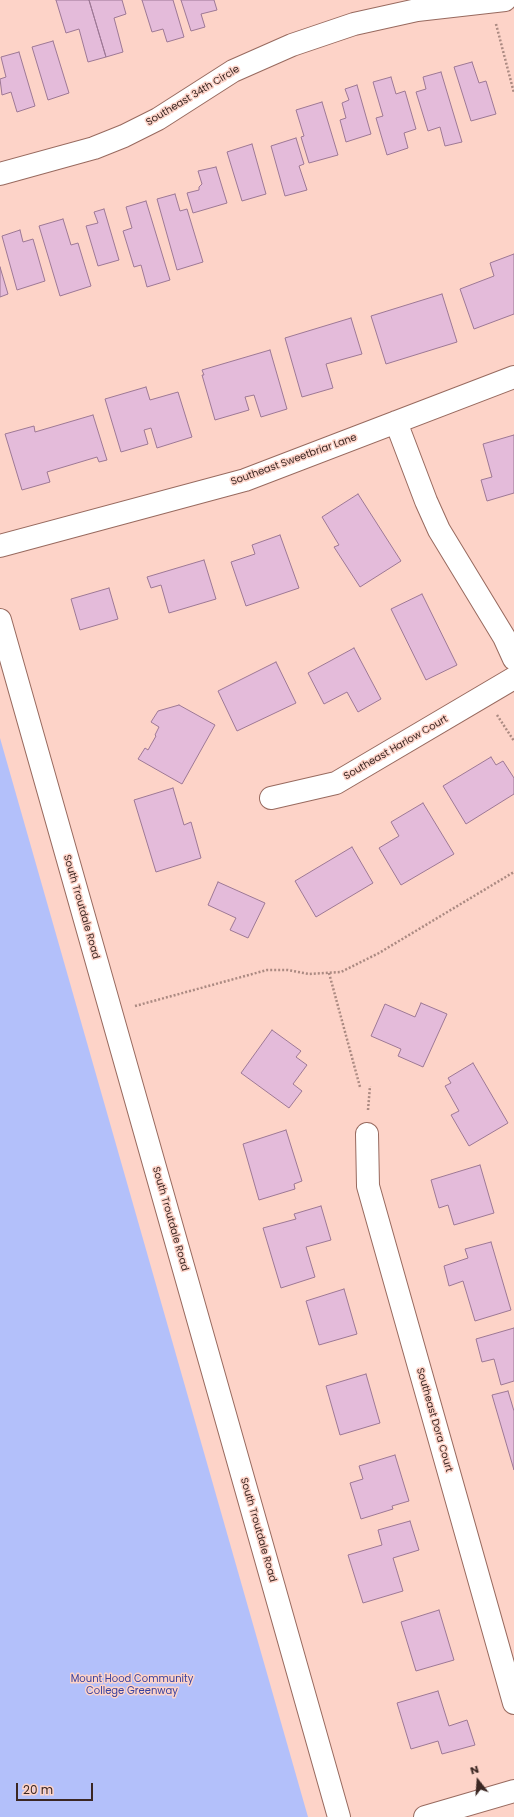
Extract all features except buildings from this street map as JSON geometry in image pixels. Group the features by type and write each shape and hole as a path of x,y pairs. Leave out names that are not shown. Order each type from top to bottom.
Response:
{"street":[{"name":"Southeast 34th Circle","path":"0,174 94,148 124,136 158,119 233,71 292,45 354,24 417,10 495,1"},
{"name":"Southeast Sweetbriar Lane","path":"0,546 245,480 514,376"},
{"path":"396,422 426,501 439,530 504,637 514,659"},
{"name":"South Troutdale Road","path":"0,620 339,1817"},
{"name":"Southeast Harlow Court","path":"271,798 336,783 514,678"},
{"name":"Southeast Dora Court","path":"367,1134 368,1186 514,1703"},
{"path":"425,1817 514,1791"}],"path":[{"path":"495,1 498,28 514,93"},
{"path":"485,696 514,741"},
{"path":"111,1013 267,970 288,970 309,974 341,972 379,953 514,872"},
{"path":"329,973 360,1087"}],"green space":[{"name":"Mount Hood Community College Greenway","path":"0,738 308,1817 0,1817"}]}
